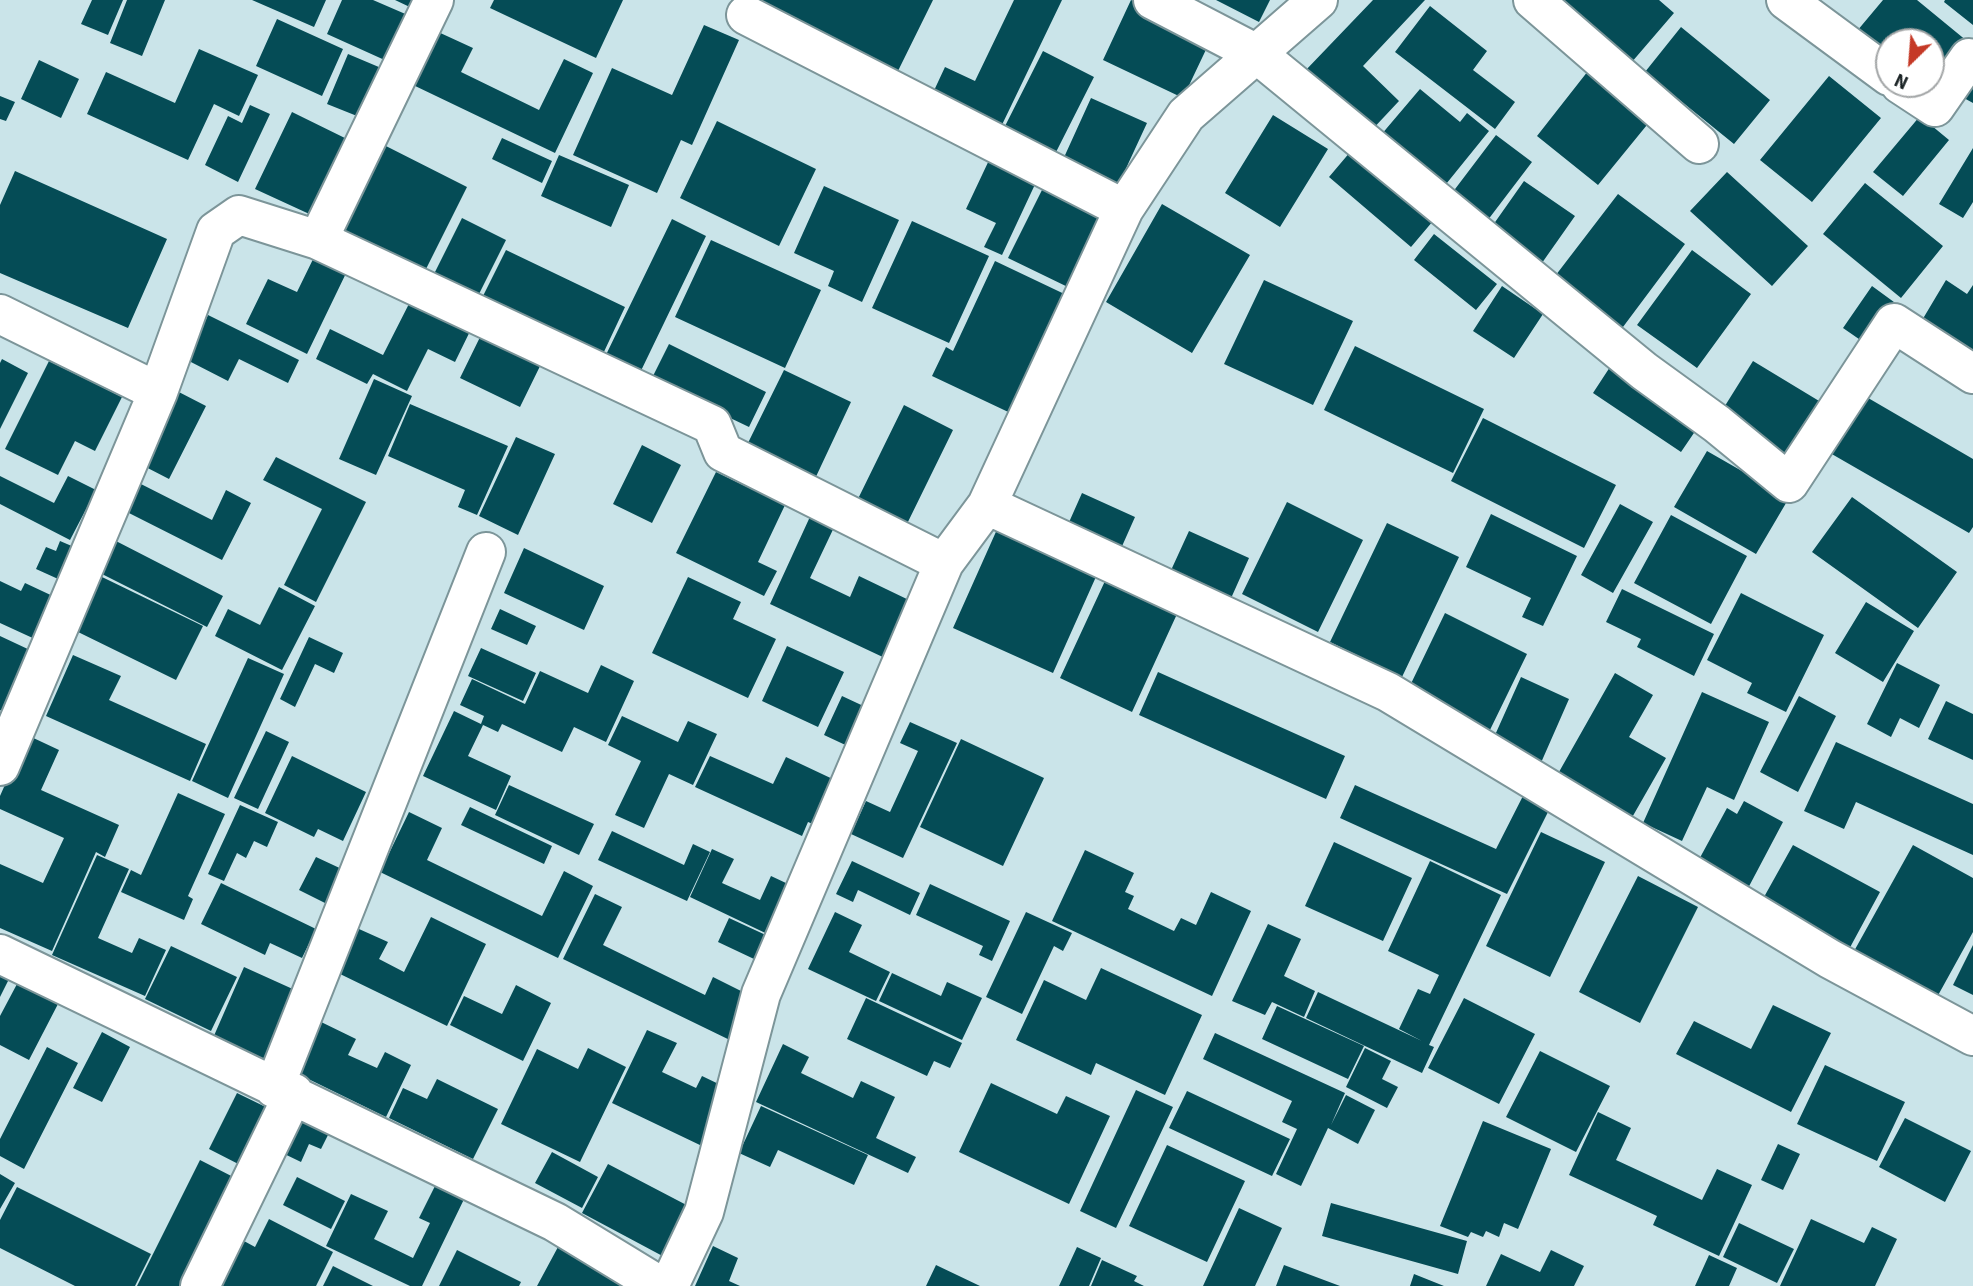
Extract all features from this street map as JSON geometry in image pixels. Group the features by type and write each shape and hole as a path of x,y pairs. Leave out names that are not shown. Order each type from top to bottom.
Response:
{"street":[{"path":"318,240 434,0"},
{"path":"1153,0 1256,54 1644,370 1789,483 1895,323 1918,341 1973,374"},
{"path":"669,1286 704,1212 761,994 944,563 987,505 1124,209 1186,115 1318,0"},
{"path":"1533,0 1699,144"},
{"path":"1786,0 1875,65"},
{"path":"746,15 1124,209"},
{"path":"1945,93 1969,58 1973,61"},
{"path":"1921,98 1935,107 1941,98"},
{"path":"0,766 158,392 216,231 239,215 318,240 712,425 723,452 944,563"},
{"path":"0,314 158,392"},
{"path":"987,505 1388,692 1830,959 1973,1036"},
{"path":"200,1286 284,1091 485,552"},
{"path":"0,954 555,1222 660,1286"}],"building":[{"path":"92,0 123,0 108,35 81,24"},
{"path":"127,0 165,0 142,56 110,43"},
{"path":"252,0 326,0 314,27"},
{"path":"342,0 373,0 410,16 389,62 327,34"},
{"path":"395,0 418,0 414,9"},
{"path":"494,0 623,0 596,58 490,8"},
{"path":"761,0 933,0 895,77 757,7"},
{"path":"1014,0 1062,0 999,131 931,97 945,67 975,81"},
{"path":"1131,0 1212,37 1183,98 1103,60"},
{"path":"1216,0 1270,0 1259,22"},
{"path":"1373,0 1425,0 1363,66 1399,101 1369,133 1304,72"},
{"path":"1558,0 1659,0 1674,13 1631,63"},
{"path":"1883,0 1917,0 1973,46 1945,80 1945,28 1875,28 1875,46 1857,31"},
{"path":"1973,0 1973,25 1944,2"},
{"path":"1430,6 1487,51 1473,70 1515,102 1495,129 1395,52"},
{"path":"277,19 343,49 322,96 256,66"},
{"path":"704,25 739,40 692,145 681,140 657,193 573,155 612,68 672,95"},
{"path":"1681,27 1770,100 1734,144 1645,72"},
{"path":"436,31 473,48 461,72 539,110 564,59 593,73 555,153 411,84"},
{"path":"199,49 258,75 239,116 214,104 188,160 87,114 106,72 175,103"},
{"path":"1043,51 1094,77 1052,160 1001,134"},
{"path":"348,54 393,73 372,122 327,104"},
{"path":"39,60 79,79 61,118 21,99"},
{"path":"1588,71 1651,120 1598,185 1537,136"},
{"path":"1829,76 1881,118 1812,202 1760,160"},
{"path":"1973,79 1973,103 1962,97"},
{"path":"1420,89 1460,122 1467,113 1489,131 1438,194 1375,142"},
{"path":"0,96 15,102 6,121 0,119"},
{"path":"1091,98 1147,123 1116,190 1061,164"},
{"path":"250,105 270,114 238,182 205,165 228,116 242,123"},
{"path":"292,112 353,142 318,218 255,189"},
{"path":"1273,115 1328,149 1280,227 1225,193"},
{"path":"1920,116 1949,140 1903,196 1873,172"},
{"path":"717,121 816,169 779,246 680,198"},
{"path":"1496,135 1532,162 1481,229 1446,201"},
{"path":"502,138 552,161 542,183 492,159"},
{"path":"378,142 467,187 425,271 336,227"},
{"path":"1973,148 1973,202 1963,218 1939,204"},
{"path":"1351,151 1433,221 1411,247 1329,177"},
{"path":"559,155 629,185 611,227 541,196"},
{"path":"991,156 1038,178 1002,255 984,247 996,223 966,209"},
{"path":"15,171 167,239 128,328 0,273 0,205"},
{"path":"1727,172 1808,246 1772,286 1690,211"},
{"path":"1524,181 1575,216 1537,270 1486,235"},
{"path":"1865,183 1943,246 1901,298 1823,234"},
{"path":"824,186 899,220 862,302 828,286 834,271 794,253"},
{"path":"1044,186 1109,217 1074,290 1008,258"},
{"path":"1618,194 1685,244 1617,335 1549,284"},
{"path":"1162,204 1250,255 1192,353 1106,302"},
{"path":"462,218 506,240 478,296 434,274"},
{"path":"672,219 706,236 637,379 602,363"},
{"path":"912,221 989,256 949,343 872,308"},
{"path":"1434,234 1497,284 1476,310 1414,260"},
{"path":"711,240 821,290 785,368 675,317"},
{"path":"318,249 350,265 307,354 246,324 268,279 297,292"},
{"path":"506,250 625,307 602,356 482,298"},
{"path":"1692,250 1751,294 1697,368 1637,325"},
{"path":"995,261 1077,300 1021,418 932,376 946,347 953,351"},
{"path":"1264,280 1353,321 1313,405 1224,364"},
{"path":"1946,280 1967,294 1973,285 1973,360 1918,327"},
{"path":"1502,286 1543,314 1514,358 1473,331"},
{"path":"1872,286 1898,305 1869,346 1843,328"},
{"path":"415,292 475,321 455,362 428,349 407,391 373,374 367,384 316,359 330,329 383,355"},
{"path":"208,315 299,360 288,383 239,359 228,381 187,360"},
{"path":"483,331 543,360 520,407 460,378"},
{"path":"669,344 766,392 749,427 651,380"},
{"path":"1355,346 1484,409 1453,473 1324,410"},
{"path":"2,359 28,373 0,429 0,363"},
{"path":"49,361 122,397 95,451 75,441 58,475 5,449"},
{"path":"1753,361 1829,407 1793,464 1718,417"},
{"path":"1610,367 1698,427 1681,452 1593,393"},
{"path":"784,370 851,402 813,483 745,449"},
{"path":"374,379 412,396 376,475 339,459"},
{"path":"173,389 206,406 169,479 136,462"},
{"path":"1863,395 1973,459 1973,527 1969,533 1830,453"},
{"path":"410,404 508,446 477,515 458,507 465,490 388,456"},
{"path":"904,405 953,430 903,532 854,507"},
{"path":"1483,418 1616,485 1584,548 1451,481"},
{"path":"516,437 555,454 518,535 479,516"},
{"path":"642,445 681,465 652,523 613,504"},
{"path":"1707,451 1789,498 1756,554 1674,507"},
{"path":"276,457 366,502 316,602 284,585 322,509 263,480"},
{"path":"716,472 785,505 758,562 777,571 764,596 676,553"},
{"path":"0,476 54,503 68,476 96,490 70,540 0,504"},
{"path":"135,481 212,520 226,490 251,503 222,560 121,509"},
{"path":"1082,493 1135,517 1119,553 1066,529"},
{"path":"1852,497 1957,572 1918,628 1812,552"},
{"path":"1287,502 1363,540 1318,632 1242,594"},
{"path":"1620,504 1653,522 1613,593 1581,575"},
{"path":"814,508 838,519 810,578 850,597 859,576 913,602 887,659 770,604"},
{"path":"1491,514 1577,556 1543,626 1522,617 1531,598 1466,567"},
{"path":"1671,515 1747,556 1711,624 1634,583"},
{"path":"1387,523 1459,557 1402,677 1330,642"},
{"path":"999,525 1099,570 1053,673 953,628"},
{"path":"1189,531 1249,558 1228,605 1167,579"},
{"path":"114,540 223,596 207,627 98,572"},
{"path":"60,541 81,550 67,583 36,569 46,547 56,551"},
{"path":"524,548 604,586 584,630 504,593"},
{"path":"102,577 203,626 176,680 76,631"},
{"path":"688,577 741,602 733,619 776,639 748,698 652,653"},
{"path":"0,581 21,591 25,583 57,598 37,640 0,623"},
{"path":"1105,581 1177,614 1132,712 1060,678"},
{"path":"279,587 315,606 282,670 215,636 228,609 260,625"},
{"path":"1622,589 1714,634 1694,676 1637,647 1641,639 1606,622"},
{"path":"1741,593 1824,635 1786,712 1747,693 1752,683 1707,660"},
{"path":"1866,602 1914,631 1883,682 1835,653"},
{"path":"500,609 536,626 527,645 491,629"},
{"path":"1445,613 1527,654 1488,734 1406,694"},
{"path":"0,636 32,651 3,712 0,710"},
{"path":"309,637 343,653 334,673 315,664 295,707 280,699"},
{"path":"787,646 844,672 818,727 762,701"},
{"path":"481,648 536,673 523,701 468,676"},
{"path":"73,655 121,676 109,700 206,744 190,781 46,716"},
{"path":"248,658 284,674 228,798 192,781"},
{"path":"1897,663 1940,685 1919,728 1900,718 1891,737 1867,724"},
{"path":"601,665 634,681 606,742 574,727 562,752 502,724 498,732 481,724 484,716 460,705 472,679 525,704 540,671 588,693"},
{"path":"1158,672 1345,756 1326,799 1139,715"},
{"path":"1615,673 1653,695 1629,737 1666,758 1630,821 1555,779"},
{"path":"1521,677 1569,699 1540,765 1491,744"},
{"path":"1702,692 1769,722 1734,800 1707,787 1682,841 1643,823"},
{"path":"842,696 872,710 854,749 824,735"},
{"path":"1799,696 1836,716 1798,792 1760,772"},
{"path":"1946,701 1973,714 1973,760 1928,739"},
{"path":"454,711 483,725 468,756 511,776 496,810 423,776"},
{"path":"622,716 678,742 688,721 717,734 693,785 669,774 644,828 615,815 641,761 608,745"},
{"path":"910,722 957,743 903,858 851,834 866,801 890,812 918,751 900,743"},
{"path":"266,731 289,742 258,809 234,798"},
{"path":"27,735 59,750 41,790 119,825 105,857 96,852 52,951 0,928 0,864 43,883 64,838 0,809 0,796"},
{"path":"961,739 1044,778 1003,866 920,827"},
{"path":"1836,742 1973,804 1973,855 1856,802 1844,829 1804,811"},
{"path":"292,756 366,792 343,841 318,829 314,837 265,813"},
{"path":"710,756 773,784 786,757 839,782 818,826 808,822 802,836 695,787"},
{"path":"509,785 594,824 579,855 495,815"},
{"path":"1355,785 1496,849 1525,792 1550,808 1507,894 1340,818"},
{"path":"178,793 225,814 188,896 193,899 184,920 121,892 131,870 141,875"},
{"path":"1744,801 1783,822 1746,892 1696,865 1727,808 1737,814"},
{"path":"240,805 278,822 267,847 254,841 246,858 237,853 224,881 208,874"},
{"path":"470,807 552,846 544,864 461,825"},
{"path":"409,812 442,828 427,860 542,916 564,871 593,886 558,958 380,872"},
{"path":"612,831 684,865 693,844 710,852 687,901 598,860"},
{"path":"1541,832 1605,862 1550,977 1486,946"},
{"path":"1334,842 1412,878 1383,941 1305,906"},
{"path":"1793,845 1880,892 1847,953 1759,906"},
{"path":"1913,845 1973,878 1973,932 1936,999 1853,953"},
{"path":"712,849 734,859 722,883 760,900 771,876 803,891 780,940 690,897"},
{"path":"1085,850 1134,873 1125,892 1134,896 1128,909 1174,931 1181,918 1196,925 1211,892 1251,911 1212,996 1052,921"},
{"path":"97,855 129,869 98,938 132,953 139,938 166,950 145,996 52,955"},
{"path":"316,857 346,871 329,905 299,890"},
{"path":"852,861 920,893 910,915 858,890 853,902 836,894"},
{"path":"1430,861 1501,895 1429,1045 1434,1047 1422,1073 1306,1018 1318,992 1422,1041 1399,1029 1418,989 1430,994 1439,975 1388,951"},
{"path":"1638,876 1698,907 1640,1023 1579,992"},
{"path":"221,883 316,929 302,958 270,943 265,955 201,924"},
{"path":"930,884 1010,921 992,961 979,955 983,946 916,915"},
{"path":"595,894 622,907 603,945 705,995 713,977 757,999 736,1043 563,959"},
{"path":"835,912 862,925 849,952 890,972 876,1001 808,969"},
{"path":"1026,912 1072,933 1063,951 1054,946 1022,1014 986,997"},
{"path":"431,917 486,944 447,1026 338,973 359,929 388,942 379,959 404,972"},
{"path":"729,918 783,943 771,967 718,942"},
{"path":"1268,924 1301,939 1284,976 1315,991 1304,1017 1272,1002 1265,1015 1232,1001"},
{"path":"1973,945 1973,995 1953,985"},
{"path":"171,946 237,977 211,1031 145,999"},
{"path":"244,967 306,995 276,1065 213,1038"},
{"path":"1101,968 1202,1015 1165,1095 1096,1063 1091,1075 1016,1040 1044,980 1086,1000"},
{"path":"892,973 941,996 947,982 982,998 962,1040 879,1001"},
{"path":"0,974 9,979 0,997"},
{"path":"17,984 58,1004 29,1060 0,1045 0,1016"},
{"path":"516,985 551,1003 523,1061 450,1025 464,996 502,1014"},
{"path":"866,998 962,1043 950,1068 934,1061 927,1076 847,1039"},
{"path":"1464,998 1535,1034 1499,1104 1428,1068"},
{"path":"1773,1005 1831,1033 1791,1112 1676,1054 1694,1021 1751,1049"},
{"path":"1277,1006 1364,1046 1348,1079 1262,1039"},
{"path":"317,1020 356,1039 348,1055 377,1068 385,1052 411,1065 386,1117 292,1071"},
{"path":"647,1030 677,1043 662,1072 696,1088 702,1076 729,1089 702,1146 612,1103"},
{"path":"102,1032 130,1047 102,1102 73,1088"},
{"path":"1215,1033 1345,1093 1331,1125 1346,1095 1375,1110 1358,1144 1328,1128 1301,1186 1276,1174 1297,1129 1282,1122 1292,1101 1203,1059"},
{"path":"783,1044 809,1057 801,1073 853,1098 861,1081 895,1097 876,1138 916,1157 908,1173 756,1102"},
{"path":"47,1047 78,1063 24,1169 0,1156 0,1139"},
{"path":"588,1048 626,1067 580,1162 501,1124 537,1049 578,1069"},
{"path":"1365,1048 1391,1061 1382,1079 1398,1087 1387,1108 1346,1087"},
{"path":"1540,1051 1610,1086 1576,1152 1506,1117"},
{"path":"1825,1065 1905,1102 1877,1161 1797,1124"},
{"path":"437,1079 498,1109 473,1159 389,1118 403,1088 427,1099"},
{"path":"991,1083 1057,1114 1066,1096 1110,1116 1069,1204 959,1152"},
{"path":"1136,1090 1173,1107 1116,1228 1080,1211"},
{"path":"1187,1091 1290,1139 1272,1176 1169,1128"},
{"path":"237,1093 280,1114 252,1171 209,1149"},
{"path":"761,1106 868,1155 854,1185 778,1150 770,1167 739,1153"},
{"path":"291,1108 332,1127 321,1149 309,1144 301,1162 272,1148"},
{"path":"1598,1112 1631,1128 1616,1160 1702,1200 1717,1169 1752,1185 1719,1256 1653,1225 1657,1216 1569,1175"},
{"path":"1905,1118 1971,1151 1945,1202 1879,1167"},
{"path":"1483,1121 1551,1149 1518,1229 1504,1223 1499,1237 1486,1231 1483,1237 1471,1232 1468,1237 1440,1226"},
{"path":"1778,1144 1800,1154 1783,1190 1761,1180"},
{"path":"1167,1145 1245,1181 1207,1262 1129,1226"},
{"path":"552,1152 598,1177 582,1208 535,1183"},
{"path":"200,1160 245,1183 193,1286 137,1286"},
{"path":"608,1164 696,1210 670,1260 582,1213"},
{"path":"0,1174 15,1183 0,1209"},
{"path":"297,1177 345,1201 331,1229 283,1205"},
{"path":"439,1178 467,1193 422,1286 410,1286 326,1246 351,1194 388,1211 374,1239 413,1258 430,1223 419,1218"},
{"path":"17,1187 151,1254 135,1286 75,1286 0,1248 0,1220"},
{"path":"1331,1203 1467,1241 1458,1274 1322,1236"},
{"path":"1239,1208 1282,1228 1255,1286 1203,1286"},
{"path":"269,1219 333,1252 316,1286 214,1286 225,1264 231,1267 244,1241 255,1247"},
{"path":"1811,1219 1864,1243 1872,1227 1897,1239 1875,1286 1780,1286"},
{"path":"1739,1223 1794,1249 1777,1283 1723,1257"},
{"path":"713,1246 738,1258 729,1281 740,1286 695,1286"},
{"path":"558,1247 633,1286 537,1286"},
{"path":"1077,1247 1101,1258 1089,1286 1059,1286"},
{"path":"457,1250 521,1282 519,1286 439,1286"},
{"path":"1551,1250 1584,1266 1574,1286 1486,1286 1501,1254 1540,1272"},
{"path":"1709,1255 1737,1268 1729,1286 1695,1286"},
{"path":"1102,1260 1137,1276 1134,1281 1144,1286 1091,1286"},
{"path":"936,1265 980,1286 926,1286"},
{"path":"1284,1265 1340,1286 1276,1286"},
{"path":"333,1266 373,1286 323,1286"},
{"path":"1414,1274 1444,1286 1410,1286"}]}
